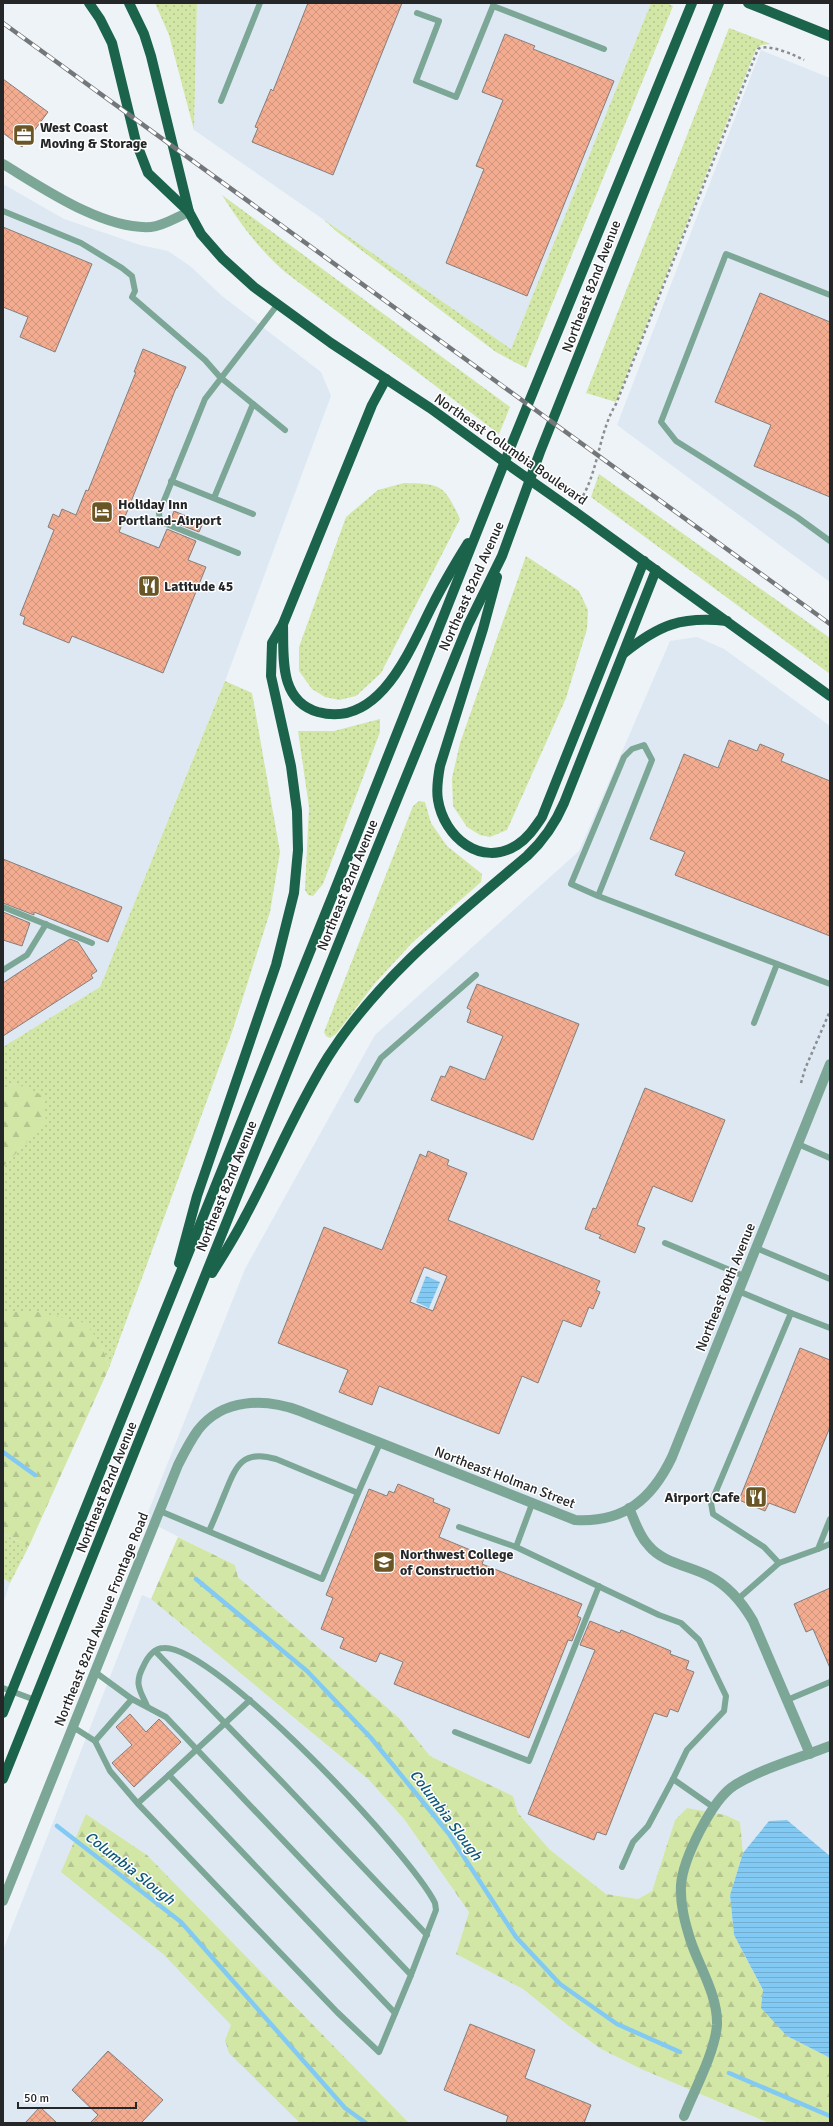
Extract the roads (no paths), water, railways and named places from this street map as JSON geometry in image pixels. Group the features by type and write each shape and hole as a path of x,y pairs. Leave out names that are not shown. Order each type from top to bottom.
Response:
{"main road":[{"name":"Northeast Columbia Boulevard","path":"89,3 100,19 112,44 136,142 148,173 188,212 201,234 231,267 331,343 430,408 830,696"},
{"name":"Northeast Columbia Boulevard","path":"129,3 144,34 151,56 188,212"},
{"name":"Northeast 82nd Avenue","path":"3,1713 7,1690 153,1342 482,519 692,3"},
{"name":"Northeast 82nd Avenue","path":"3,1779 360,888 468,625 502,556 540,452 719,3"},
{"path":"748,3 830,36"},
{"path":"164,1313 197,1196 276,965 294,893 298,850 297,811 291,766 271,676 270,662 272,643 283,624 355,444 372,405 386,380"},
{"path":"283,624 285,677 290,690 297,698 305,706 326,714 345,714 358,709 384,689 398,671 444,581 482,519"},
{"path":"502,556 483,629 440,766 437,788 442,816 454,835 463,845 474,849 492,852 508,849 517,845 528,835 542,817 644,561"},
{"path":"195,1302 246,1216 305,1096 328,1057 361,1013 392,977 432,938 539,845 554,824 564,803 656,570"},
{"path":"623,654 644,637 666,625 694,620 729,622"}],"street":[{"path":"3,164 81,208 122,223 140,227 153,227 188,212"},
{"name":"Northeast 80th Avenue","path":"629,1508 651,1492 663,1476 830,1064"},
{"name":"Northeast 82nd Avenue Frontage Road","path":"3,1901 178,1465 199,1429 220,1411 248,1402 276,1404"},
{"name":"Northeast Holman Street","path":"276,1404 300,1411 532,1504 576,1520 602,1520 629,1508"},
{"path":"629,1508 638,1530 649,1547 662,1556 709,1576 724,1585 738,1599 753,1621 810,1754"},
{"path":"684,2116 713,2044 717,2025 715,2009 708,1983 691,1942 682,1908 681,1884 704,1822 718,1799 734,1786 830,1746"}],"lane":[{"path":"221,101 260,3"},
{"path":"417,13 439,21 416,80 456,97 494,4 604,49"},
{"path":"3,211 81,243 122,268 132,276 135,291 132,297 205,360 220,377 285,430"},
{"path":"830,295 726,254 661,422 676,441 797,517 830,541"},
{"path":"238,552 160,520 159,513 205,399 220,377 278,304"},
{"path":"214,498 253,404"},
{"path":"171,481 253,514"},
{"path":"598,896 652,760 644,745 632,749 624,757 571,884 598,896 830,984"},
{"path":"3,907 92,943"},
{"path":"3,970 27,955 46,924"},
{"path":"754,1023 777,964"},
{"path":"357,1100 381,1058 476,975"},
{"path":"798,1144 830,1158"},
{"path":"665,1243 744,1276"},
{"path":"756,1248 830,1279"},
{"path":"738,1291 830,1328"},
{"path":"779,1563 764,1547 712,1514 711,1503 791,1312"},
{"path":"160,1511 322,1579 380,1443"},
{"path":"209,1531 236,1466 252,1457 264,1455 276,1459 358,1493"},
{"path":"516,1547 532,1504"},
{"path":"818,1549 830,1519"},
{"path":"459,1527 516,1547 681,1623 699,1640 726,1696 724,1711 687,1750 648,1826 633,1842 622,1867"},
{"path":"738,1599 779,1563 830,1544"},
{"path":"455,1732 529,1761 599,1586"},
{"path":"73,1726 96,1741 110,1771 138,1803 337,2012 379,2052 411,1976 436,1910 435,1904 412,1866 364,1812 307,1753 250,1700 198,1661 176,1649 163,1648 155,1651 147,1658 138,1676 138,1685 147,1706"},
{"path":"155,1651 427,1935"},
{"path":"95,1672 132,1699 166,1717 411,1976"},
{"path":"787,1700 830,1682"},
{"path":"7,1690 35,1700"},
{"path":"96,1741 132,1699"},
{"path":"138,1803 196,1748 250,1700"},
{"path":"169,1775 395,2013"},
{"path":"673,1779 713,1807"}],"water":[{"path":"426,1276 440,1282 429,1308 416,1302"},
{"path":"787,1820 830,1856 830,2058 787,2036 761,2008 763,1990 734,1935 730,1895 743,1853 769,1821"}],"waterway":[{"name":"Columbia Slough","path":"3,1452 35,1475"},
{"name":"Columbia Slough","path":"196,1579 307,1671 371,1738 449,1834 516,1937 560,1984 617,2024 680,2052"},
{"name":"Columbia Slough","path":"57,1826 181,1922 345,2108 366,2123"},
{"name":"Columbia Slough","path":"729,2073 830,2116"}],"railway":[{"path":"3,23 830,624"}],"place":[{"name":"West Coast Moving & Storage","path":"24,135"},
{"name":"Holiday Inn Portland-Airport","path":"102,512"},
{"name":"Latitude 45","path":"149,586"},
{"name":"Airport Cafe","path":"756,1497"},
{"name":"Northwest College of Construction","path":"384,1562"}]}
